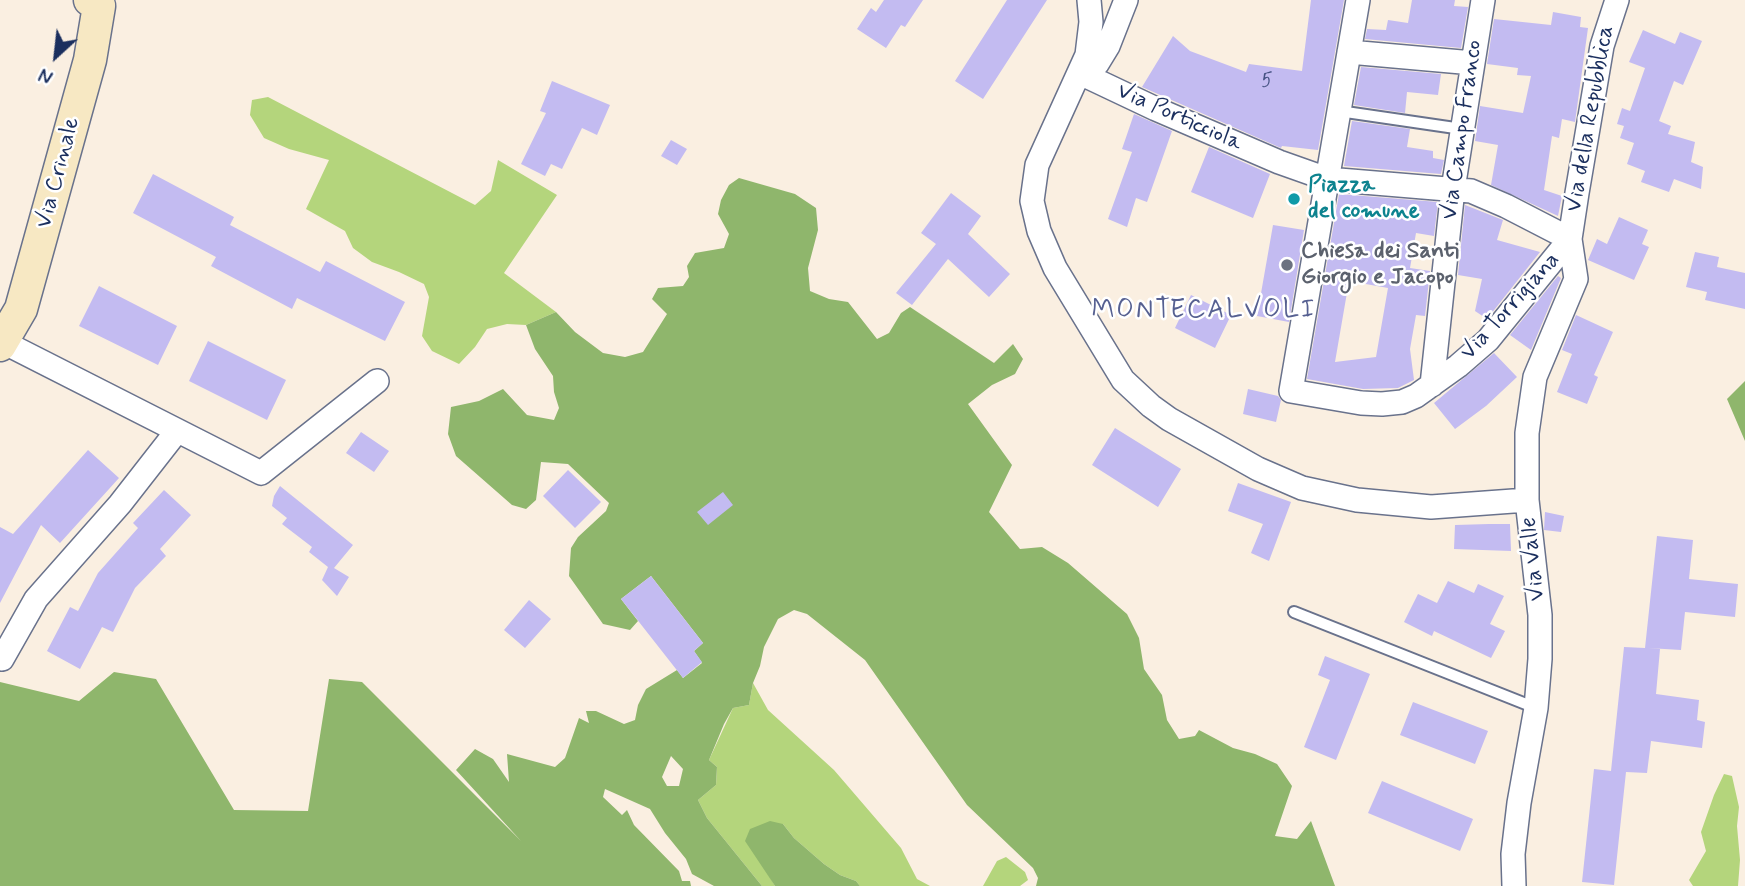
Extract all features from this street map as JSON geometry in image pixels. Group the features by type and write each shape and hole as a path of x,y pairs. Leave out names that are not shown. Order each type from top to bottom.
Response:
{"street":[{"path":"1089,0 1090,37 1080,73 1037,165 1033,186 1033,213 1064,285 1115,368 1134,391 1169,419 1214,446 1280,480 1302,488 1380,503 1431,507 1458,507 1527,499"},
{"path":"1080,73 1097,64 1108,46 1126,0"},
{"path":"1358,0 1327,179 1471,191 1570,239"},
{"name":"Via Campo Franco","path":"1432,385 1453,189 1483,0"},
{"name":"Via della Repubblica","path":"1570,239 1602,46 1617,0"},
{"name":"Via Crinale","path":"1,344 21,309 90,60 98,2"},
{"path":"1349,52 1473,63"},
{"name":"Via Porticciola","path":"1080,73 1279,162 1327,179"},
{"name":"Via Torrigiana","path":"1327,179 1292,391 1382,404 1402,402 1416,396 1488,340 1570,239"},
{"name":"Via Valle","path":"1514,886 1513,854 1517,816 1536,708 1540,659 1540,615 1527,499 1527,433 1535,377 1576,279 1570,239"},
{"path":"1,344 261,473 377,381"},
{"path":"2,659 36,599 120,504 177,431"}],"lane":[{"path":"1339,111 1462,129"},
{"path":"1294,612 1536,708"}],"green space":[{"path":"268,97 475,205 491,191 498,160 557,195 504,273 556,312 526,325 507,324 487,329 459,364 432,351 422,336 429,297 424,284 372,262 353,248 345,231 306,209 329,160 289,149 264,138 250,115 252,100"},
{"path":"739,178 795,194 816,208 818,230 808,268 810,291 829,299 848,302 877,339 889,333 901,313 910,307 994,363 1013,344 1023,359 1015,374 992,385 968,404 1012,465 989,512 1020,549 1042,547 1068,563 1127,614 1139,638 1144,669 1162,695 1167,720 1179,739 1195,736 1199,730 1233,748 1277,764 1292,786 1275,836 1297,839 1311,821 1335,886 1036,886 1038,878 1033,868 967,805 865,660 807,614 794,610 778,619 764,647 749,705 733,708 724,724 709,760 717,767 716,785 698,800 707,818 762,886 714,886 692,874 686,859 650,809 605,789 603,797 622,815 627,810 634,825 679,871 682,881 690,881 691,886 0,886 0,682 79,701 114,672 156,679 234,810 308,811 329,679 362,682 521,841 456,770 475,749 493,759 509,782 507,754 555,767 565,758 579,718 589,723 586,711 596,711 624,724 635,720 638,705 646,689 677,670 683,678 702,663 694,651 703,643 651,576 621,599 638,621 630,630 603,624 569,576 571,548 578,537 606,511 609,503 568,464 541,462 536,500 526,509 512,505 456,456 448,434 451,407 479,401 503,389 527,415 554,420 559,408 553,376 535,349 526,325 556,312 575,332 603,353 625,357 643,352 667,314 652,299 658,288 683,286 689,277 687,266 695,253 724,248 729,234 718,214 721,200 729,185","holes":["671,756 683,769 679,786 667,786 662,777"]},
{"path":"1745,381 1745,441 1727,399"},
{"path":"753,683 768,710 834,770 901,848 917,879 930,886 860,886 856,881 840,875 824,864 794,838 783,824 767,872 775,886 762,886 707,818 698,800 716,785 717,767 709,760 733,708 749,705"},
{"path":"1724,774 1732,776 1739,807 1738,886 1693,886 1689,880 1706,851 1701,832"},
{"path":"770,821 783,824 794,838 824,864 840,875 856,881 860,886 775,886 745,841 750,829"},
{"path":"1006,857 1025,872 1028,880 1020,886 983,886 997,861"}],"building":[{"path":"884,0 923,0 905,27 901,25 886,48 857,29 871,8 876,12"},
{"path":"1007,0 1047,0 983,99 955,81"},
{"path":"1311,0 1344,0 1318,150 1281,148 1142,87 1173,36 1190,51 1246,72 1249,64 1302,71"},
{"path":"1412,0 1455,0 1454,6 1468,7 1461,48 1365,39 1367,29 1386,30 1388,20 1408,23"},
{"path":"1553,12 1581,17 1580,27 1588,28 1575,122 1562,119 1559,138 1552,136 1544,190 1562,196 1558,216 1491,185 1498,145 1475,141 1480,106 1523,113 1531,76 1517,75 1518,68 1487,64 1494,19 1551,25"},
{"path":"1643,30 1675,44 1680,32 1702,41 1683,85 1674,81 1659,121 1671,126 1668,134 1695,142 1691,162 1703,167 1701,189 1674,179 1669,192 1641,182 1645,171 1627,164 1634,143 1620,138 1624,126 1617,124 1622,108 1630,111 1645,68 1629,62"},
{"path":"1361,67 1441,74 1438,95 1407,92 1405,113 1354,105"},
{"path":"552,81 610,105 597,135 582,128 562,169 551,164 545,176 521,164 546,113 540,111"},
{"path":"1134,114 1172,131 1147,202 1136,198 1127,227 1108,219 1132,152 1122,149"},
{"path":"1352,121 1410,129 1407,147 1433,151 1433,158 1444,160 1441,174 1344,166"},
{"path":"671,140 687,149 677,165 661,156"},
{"path":"1209,147 1270,174 1253,218 1191,192"},
{"path":"153,174 234,217 230,225 320,272 326,261 405,302 385,341 297,298 292,309 211,266 216,257 133,213"},
{"path":"951,193 981,216 968,234 1010,274 989,297 948,259 912,305 896,293 936,244 921,233"},
{"path":"1339,194 1438,202 1434,236 1416,233 1410,268 1430,271 1425,316 1416,315 1410,349 1414,380 1398,388 1363,389 1307,379","holes":["1349,281 1388,288 1376,357 1335,362"]},
{"path":"1465,205 1503,220 1497,240 1540,252 1487,319 1475,311 1482,279 1458,275"},
{"path":"1619,217 1648,230 1642,244 1649,247 1634,280 1588,260 1597,239 1607,244"},
{"name":"Chiesa dei Santi Giorgio e Jacopo","path":"1273,225 1304,230 1289,322 1257,316"},
{"path":"1695,252 1719,257 1717,267 1745,273 1745,309 1705,300 1707,292 1686,287"},
{"path":"1558,276 1561,278 1531,350 1510,335"},
{"path":"99,286 177,326 158,365 79,326"},
{"path":"1191,295 1231,315 1215,348 1175,328"},
{"path":"1576,315 1613,332 1594,375 1598,377 1587,404 1557,392 1572,354 1562,350"},
{"path":"208,341 286,380 267,420 189,381"},
{"path":"1494,353 1517,377 1486,406 1455,429 1434,403"},
{"path":"1248,389 1278,396 1281,400 1276,422 1243,414"},
{"path":"1115,428 1181,469 1158,507 1092,465"},
{"path":"361,432 389,451 374,472 346,453"},
{"path":"88,450 119,478 60,543 41,525 0,603 0,527 13,534"},
{"path":"568,470 601,502 575,528 543,496"},
{"path":"1238,483 1291,502 1269,561 1251,553 1263,524 1228,511"},
{"path":"280,486 353,545 334,568 349,577 337,596 322,580 328,567 309,552 312,547 282,524 287,518 272,506"},
{"path":"164,490 191,515 160,549 166,556 135,588 113,632 102,627 80,669 47,651 70,607 78,611 98,573 138,528 133,523"},
{"path":"723,492 733,505 708,525 697,512"},
{"path":"1545,512 1564,516 1561,532 1544,530"},
{"path":"1510,524 1511,551 1454,549 1455,525"},
{"path":"1657,536 1693,540 1689,579 1738,584 1735,617 1685,612 1681,650 1648,648 1660,649 1656,694 1699,700 1697,720 1705,722 1702,748 1651,741 1647,773 1626,772 1614,885 1582,882 1594,769 1611,771 1624,647 1645,648"},
{"path":"651,576 703,643 694,651 702,662 683,678 621,599"},
{"path":"1448,581 1474,593 1478,584 1504,596 1490,624 1505,631 1491,658 1434,631 1432,636 1404,622 1418,594 1437,603"},
{"path":"529,600 551,619 525,648 504,630"},
{"path":"1325,656 1370,674 1336,760 1304,747 1330,680 1318,675"},
{"path":"1413,702 1488,731 1475,764 1400,735"},
{"path":"1382,781 1473,819 1460,851 1368,813"}],"place":[{"name":"Piazza del comune","path":"1294,199"},
{"name":"Chiesa dei Santi Giorgio e Jacopo","path":"1287,265"}],"district":[{"name":"MONTECALVOLI","path":"1204,312"}]}
